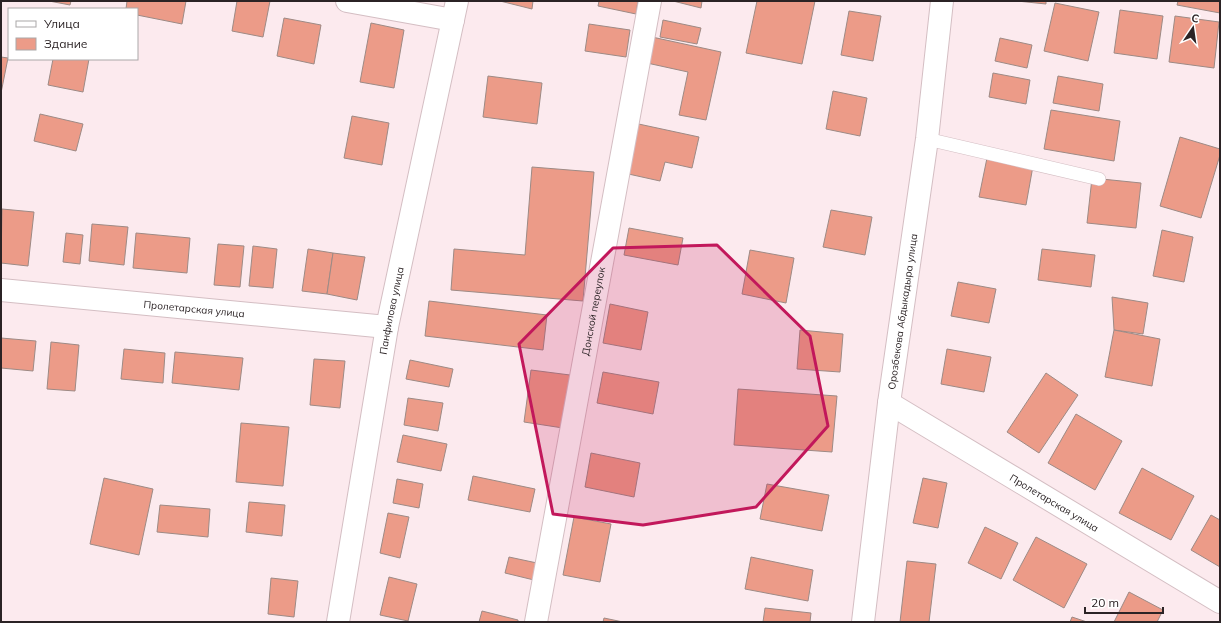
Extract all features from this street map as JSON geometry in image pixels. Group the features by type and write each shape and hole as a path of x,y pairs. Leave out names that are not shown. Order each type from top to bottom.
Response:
{"street":[{"path":"347,1 455,11"},
{"name":"Донской переулок","path":"536,622 650,1"},
{"name":"Орозбекова Абдыкадыра улица","path":"863,622 889,403 927,139 942,1"},
{"name":"Панфилова улица","path":"338,622 387,327 455,11"},
{"name":"Пролетарская улица","path":"1,290 387,327"},
{"name":"Пролетарская улица","path":"889,403 1220,602"}],"lane":[{"path":"927,139 1098,179"}],"highlighted area":[{"path":"717,245 810,336 828,426 756,507 643,525 553,514 519,344 613,248"}],"building":[{"path":"49,1 71,1 70,5"},
{"path":"127,1 186,1 182,24 138,15 138,8 126,8"},
{"path":"237,1 270,1 263,37 232,31"},
{"path":"500,1 533,1 532,9"},
{"path":"599,1 638,1 636,14 598,6"},
{"path":"673,1 702,1 701,8"},
{"path":"757,1 815,1 802,64 746,53"},
{"path":"1017,1 1046,1 1046,4"},
{"path":"1178,1 1220,1 1220,13 1177,5"},
{"path":"1055,3 1099,12 1088,61 1044,51"},
{"path":"1120,10 1163,16 1157,59 1114,53"},
{"path":"849,11 881,16 873,61 841,55"},
{"path":"1175,16 1219,22 1214,68 1169,62"},
{"path":"284,18 321,25 314,64 277,56"},
{"path":"663,20 701,28 697,44 660,37"},
{"path":"371,23 404,30 394,88 360,82"},
{"path":"589,24 630,30 626,57 585,51"},
{"path":"652,37 721,52 706,120 679,115 688,72 647,63"},
{"path":"1000,38 1032,45 1027,68 995,61"},
{"path":"1,57 8,58 1,93"},
{"path":"53,60 89,60 83,92 48,85"},
{"path":"993,73 1030,80 1026,104 989,97"},
{"path":"488,76 542,83 537,124 483,117"},
{"path":"1058,76 1103,84 1099,111 1053,103"},
{"path":"833,91 867,98 860,136 826,129"},
{"path":"1051,110 1120,121 1114,161 1044,149"},
{"path":"40,114 83,124 76,151 34,141"},
{"path":"352,116 389,123 382,165 344,158"},
{"path":"634,123 699,137 692,168 665,162 660,181 624,173"},
{"path":"1180,137 1220,149 1220,155 1201,218 1160,206"},
{"path":"987,158 1033,166 1026,205 979,197"},
{"path":"532,167 594,172 583,301 451,290 454,249 525,255"},
{"path":"1092,178 1141,183 1136,228 1087,223"},
{"path":"2,209 34,212 28,266 1,263"},
{"path":"831,210 872,217 865,255 823,247"},
{"path":"92,224 128,227 124,265 89,261"},
{"path":"629,228 683,238 678,265 624,255"},
{"path":"1162,230 1193,237 1184,282 1153,276"},
{"path":"66,233 83,235 80,264 63,262"},
{"path":"136,233 190,238 187,273 133,268"},
{"path":"218,244 244,246 240,287 214,285"},
{"path":"253,246 277,249 273,288 249,286"},
{"path":"308,249 333,253 327,294 302,291"},
{"path":"1042,249 1095,255 1091,287 1038,280"},
{"path":"750,250 794,258 786,303 742,294"},
{"path":"333,253 365,257 357,300 327,294"},
{"path":"958,282 996,289 989,323 951,316"},
{"path":"1112,297 1148,303 1143,334 1114,330"},
{"path":"429,301 547,315 543,350 425,336"},
{"path":"610,304 648,312 641,350 603,343"},
{"path":"800,330 843,334 840,372 797,369"},
{"path":"1114,330 1160,339 1152,386 1105,377"},
{"path":"1,338 36,341 33,371 1,368"},
{"path":"51,342 79,345 75,391 47,389"},
{"path":"124,349 165,353 163,383 121,379"},
{"path":"947,349 991,357 984,392 941,384"},
{"path":"175,352 243,358 239,390 172,383"},
{"path":"314,359 345,361 340,408 310,405"},
{"path":"410,360 453,369 449,387 406,379"},
{"path":"531,370 570,375 563,428 524,422"},
{"path":"603,372 659,382 653,414 597,403"},
{"path":"1046,373 1078,395 1039,453 1007,432"},
{"path":"738,389 837,396 832,452 734,445"},
{"path":"408,398 443,403 438,431 404,425"},
{"path":"1076,414 1122,441 1095,490 1048,463"},
{"path":"241,423 289,427 283,486 236,482"},
{"path":"403,435 447,444 441,471 397,462"},
{"path":"591,453 640,463 634,497 585,487"},
{"path":"1142,468 1194,496 1171,540 1119,513"},
{"path":"473,476 535,489 530,512 468,500"},
{"path":"104,478 153,489 139,555 90,544"},
{"path":"923,478 947,483 938,528 913,523"},
{"path":"397,479 423,484 419,508 393,503"},
{"path":"767,484 829,495 822,531 760,519"},
{"path":"249,502 285,505 282,536 246,532"},
{"path":"160,505 210,509 208,537 157,532"},
{"path":"388,513 409,517 400,558 380,553"},
{"path":"1211,515 1220,520 1220,567 1191,550"},
{"path":"574,517 611,524 600,582 563,575"},
{"path":"985,527 1018,543 1001,579 968,563"},
{"path":"1036,537 1087,564 1064,608 1013,580"},
{"path":"509,557 537,563 534,580 505,573"},
{"path":"751,557 813,570 808,601 745,589"},
{"path":"907,561 936,564 929,622 900,622"},
{"path":"389,577 417,584 408,621 380,615"},
{"path":"271,578 298,581 294,617 268,614"},
{"path":"1129,592 1163,610 1157,622 1114,622"},
{"path":"765,608 811,613 810,622 763,622"},
{"path":"482,611 518,620 518,622 479,622"},
{"path":"1072,617 1087,622 1070,622"},
{"path":"604,618 623,622 603,622"}]}
